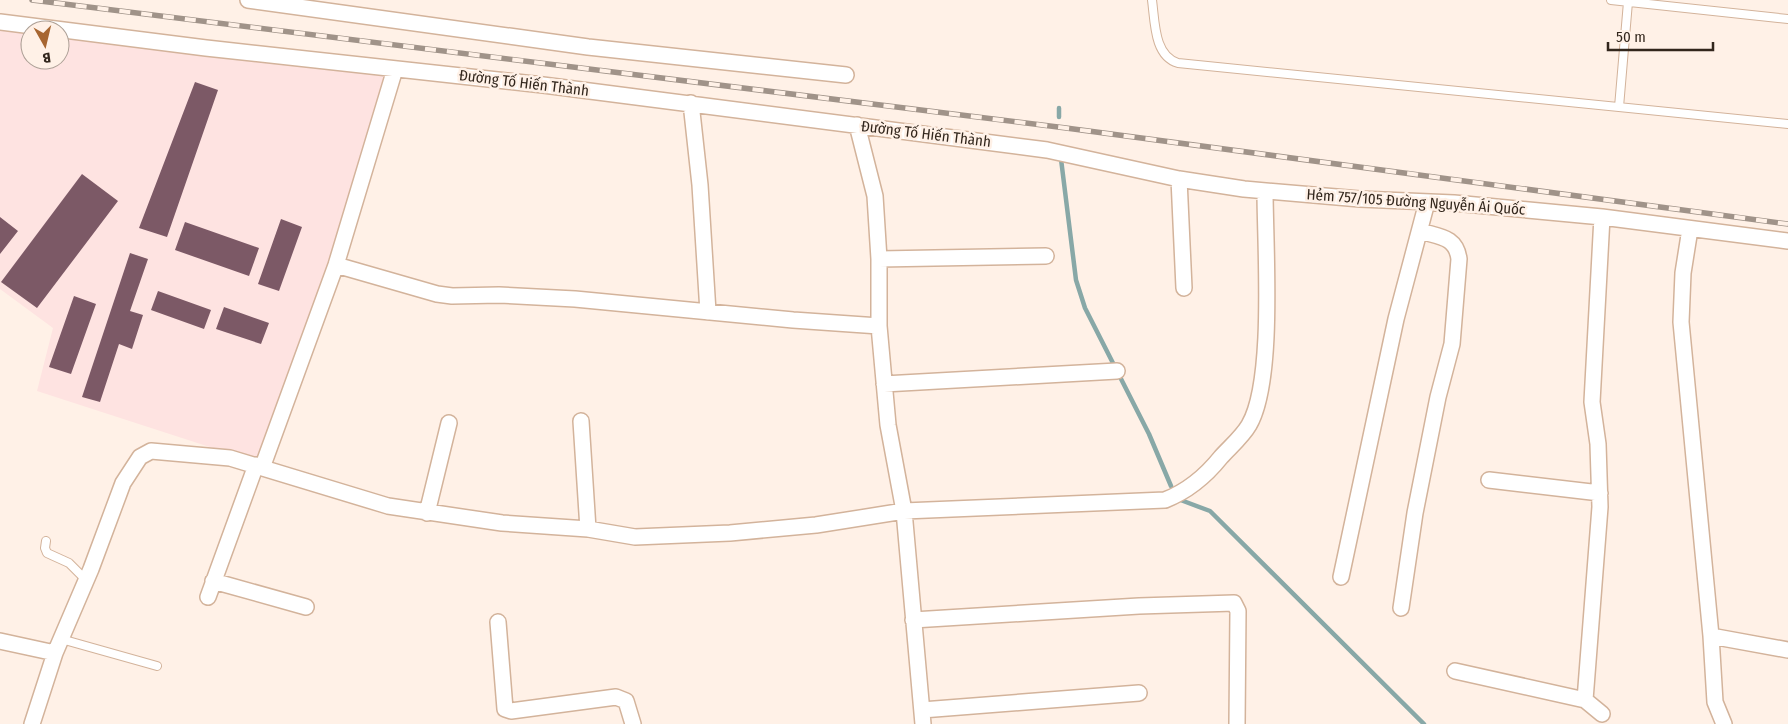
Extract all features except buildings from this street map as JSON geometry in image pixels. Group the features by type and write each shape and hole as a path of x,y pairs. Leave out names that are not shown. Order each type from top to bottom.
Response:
{"street":[{"path":"248,0 303,4 588,47 846,76"},
{"name":"Đường Tố Hiến Thành","path":"0,22 395,70 690,103 1047,150"},
{"path":"208,597 336,265 395,70"},
{"path":"690,103 700,185 708,312"},
{"path":"857,125 874,196 879,259 879,326 884,384 888,425 904,511 922,717 1139,693"},
{"name":"Hẻm 757/105 Đường Nguyễn Ái Quốc","path":"1047,150 1179,179 1265,191 1602,217 1788,241"},
{"path":"1179,179 1184,288"},
{"path":"32,724 58,646 86,580 123,483 140,456 151,450 217,457 259,466 388,506 502,523 588,529 635,537 685,536 816,525 904,511 1164,500 1185,492 1216,464 1249,425 1260,390 1265,341 1265,191"},
{"path":"1341,577 1396,319 1427,202"},
{"path":"1585,700 1600,493 1592,402 1602,217"},
{"path":"1690,229 1683,273 1681,322 1711,636 1715,702 1724,724"},
{"path":"1401,608 1415,513 1438,397 1452,344 1459,259 1458,248 1454,242 1420,231"},
{"path":"879,259 1046,256"},
{"path":"336,265 437,294 452,296 499,294 566,298 879,326"},
{"path":"884,384 1117,371"},
{"path":"581,421 588,529"},
{"path":"427,513 450,423"},
{"path":"1489,480 1600,493"},
{"path":"213,581 306,608"},
{"path":"913,620 1234,602 1238,611 1238,724"},
{"path":"498,622 505,709 511,712 616,697 626,701 633,724"},
{"path":"1711,636 1788,650"},
{"path":"0,641 58,646"},
{"path":"1455,671 1585,700 1602,714"}],"lane":[{"path":"1152,0 1157,36 1162,50 1166,58 1178,63 1788,124"},
{"path":"1611,0 1788,19"},
{"path":"1619,107 1628,2"},
{"path":"46,541 46,553 69,563 86,580"},
{"path":"58,646 157,666"}],"shaded area":[{"path":"0,27 20,30 20,70 70,70 70,36 388,74 332,263 259,463 37,391 53,328 0,289"}],"waterway":[{"path":"1059,108 1059,117"},
{"path":"1061,159 1076,280 1085,308 1149,434 1171,486"},
{"path":"1178,499 1210,511 1424,724"}],"railway":[{"path":"32,0 1066,128 1788,224"}]}
